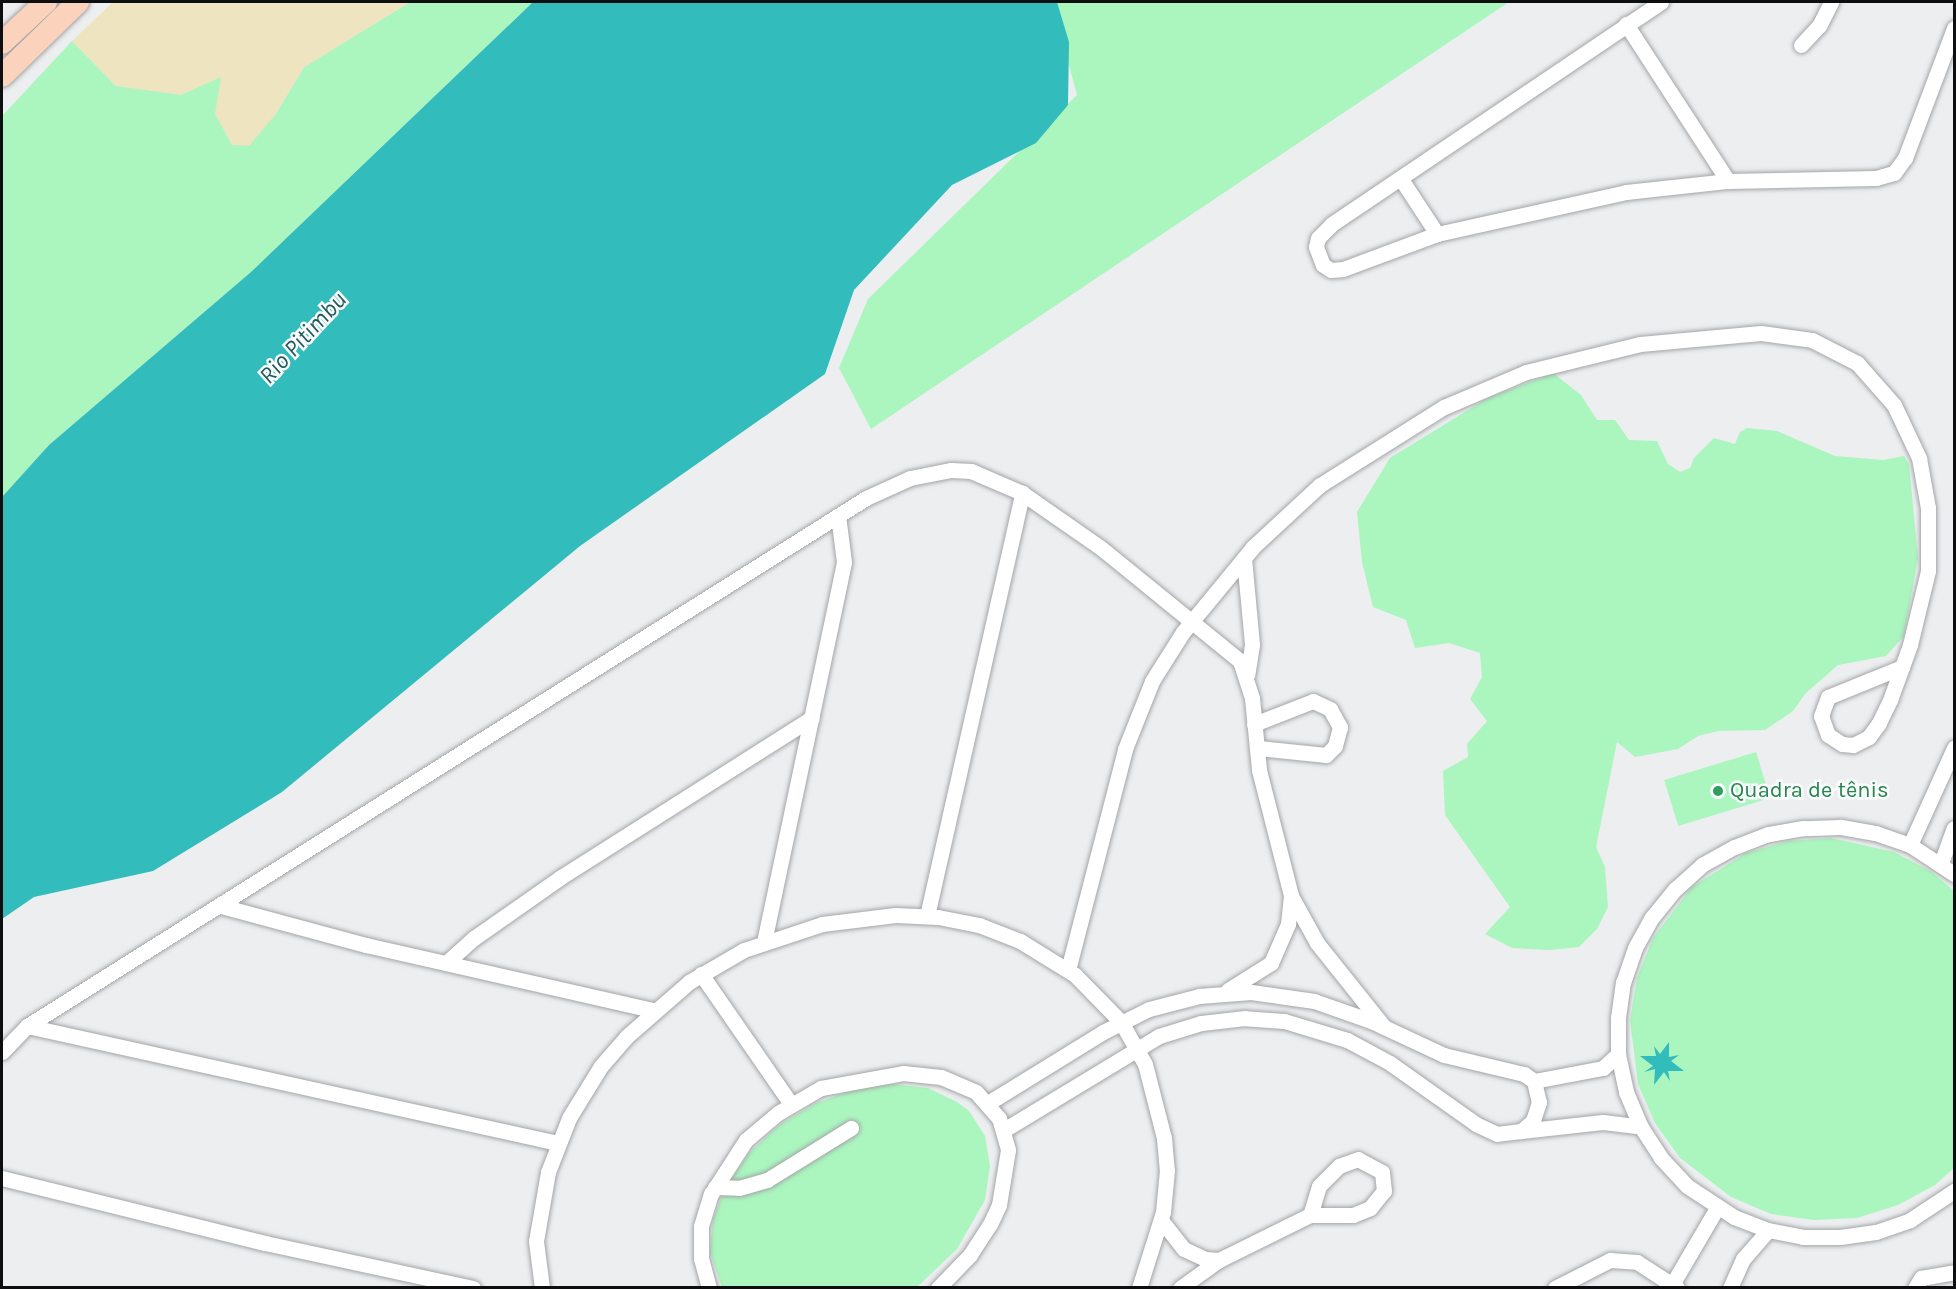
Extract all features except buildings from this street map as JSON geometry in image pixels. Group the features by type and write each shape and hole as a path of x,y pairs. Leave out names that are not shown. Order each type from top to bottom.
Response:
{"main road":[{"path":"2,43 46,2"},
{"path":"2,76 78,2"}],"street":[{"path":"1661,2 1324,230 1316,247 1323,265 1331,270 1343,269 1437,234 1626,192 1728,181 1876,178 1894,173 1905,158 1949,61 1954,28"},
{"path":"1801,45 1820,26 1831,2"},
{"path":"1626,24 1728,181"},
{"path":"1401,179 1437,234"},
{"path":"1068,970 1125,749 1152,681 1192,621 1244,558 1287,514 1350,463 1444,407 1488,386 1560,361 1640,344 1722,335 1791,335 1835,350 1876,381 1894,405 1920,458 1928,508 1928,572 1902,668 1884,715 1869,737 1846,745 1828,735 1821,716 1830,695 1902,668"},
{"path":"2,1052 27,1026 221,906 838,515 910,478 951,470 971,471 1022,493 1101,548 1240,661 1246,678 1258,748 1259,770 1291,896 1317,943 1384,1027"},
{"path":"927,916 1022,493"},
{"path":"764,942 844,562 838,515"},
{"path":"1244,558 1250,594 1252,645 1246,678"},
{"path":"1254,724 1313,701 1330,709 1340,727 1335,747 1326,755 1258,748"},
{"path":"446,963 489,926 561,877 812,718"},
{"path":"1910,845 1954,748"},
{"path":"1954,874 1941,863 1910,845 1875,833 1840,827 1803,828 1768,834 1734,847 1702,865 1664,903 1635,948 1623,982 1618,1054 1626,1092 1641,1127 1681,1179 1717,1208 1768,1230 1803,1237 1876,1232 1910,1220 1954,1191"},
{"path":"1941,863 1954,828"},
{"path":"1215,994 1234,988 1271,963 1288,924 1291,896"},
{"path":"221,906 446,963 652,1010"},
{"path":"542,1287 536,1241 546,1179 558,1143 568,1118 601,1066 652,1010 701,974 764,942 859,917 927,916 997,931 1037,949 1068,970 1120,1022 1137,1048 1164,1138 1167,1170 1161,1220 1139,1287"},
{"path":"701,974 791,1104"},
{"path":"988,1103 1120,1022 1166,1002 1215,994 1251,992 1292,997 1384,1027 1444,1055 1510,1070 1533,1081 1603,1068 1618,1054"},
{"path":"1004,1130 1160,1036 1201,1023 1245,1017 1284,1021 1325,1032 1371,1052 1487,1130 1506,1135 1521,1131 1603,1122 1641,1127"},
{"path":"27,1026 558,1143"},
{"path":"709,1287 699,1242 715,1187 746,1140 791,1104 843,1081 903,1073 960,1083 988,1103 1004,1130 1008,1150 999,1205 982,1240 938,1287"},
{"path":"1521,1131 1533,1121 1537,1111 1539,1102 1533,1081"},
{"path":"715,1187 739,1188 767,1180 851,1128"},
{"path":"1180,1287 1219,1260 1310,1215 1353,1215 1370,1208 1384,1191 1382,1172 1358,1159 1338,1166 1319,1186 1310,1215"},
{"path":"2,1179 265,1243 473,1287"},
{"path":"1554,1287 1610,1260 1637,1262 1673,1286 1717,1208"},
{"path":"1161,1220 1184,1249 1205,1259 1219,1260"},
{"path":"1730,1287 1743,1259 1768,1230"},
{"path":"1915,1287 1921,1278 1954,1272"}],"green space":[{"path":"410,2 533,2 251,272 49,445 2,497 2,116 72,41 116,86 221,76 275,115 304,67"},
{"path":"1052,2 1509,2 871,429 839,368 868,299 1077,95"},
{"path":"1553,373 1581,395 1597,420 1615,420 1629,440 1657,441 1668,464 1680,472 1690,468 1694,458 1714,438 1735,444 1740,432 1747,428 1777,431 1835,456 1883,460 1904,456 1909,464 1918,558 1904,636 1886,656 1838,665 1805,694 1793,711 1765,730 1718,731 1698,736 1678,749 1635,757 1617,742 1596,847 1605,867 1608,907 1597,929 1579,947 1550,950 1512,948 1485,934 1510,907 1445,815 1443,771 1468,757 1467,744 1487,721 1470,699 1482,677 1480,653 1449,643 1415,648 1406,620 1373,607 1362,562 1357,512 1390,458 1486,399"},
{"name":"Quadra de tênis","path":"1756,752 1770,798 1678,826 1664,780"},
{"path":"1831,838 1894,852 1932,872 1954,891 1954,1168 1935,1185 1898,1205 1857,1218 1814,1220 1771,1214 1731,1197 1680,1158 1655,1123 1638,1084 1630,1020 1637,978 1653,938 1692,887 1746,853 1788,841"},
{"path":"893,1084 928,1088 957,1102 969,1111 985,1136 990,1166 985,1200 957,1249 917,1287 722,1288 710,1252 713,1219 726,1186 749,1153 779,1125 816,1103 855,1089"}],"sand":[{"path":"113,2 410,2 304,67 275,115 249,146 232,145 215,114 221,77 181,95 116,86 72,41"}],"water":[{"name":"Rio Pitimbu","path":"533,2 1057,2 1069,42 1068,105 1036,143 952,185 854,290 825,374 580,546 282,792 153,871 34,897 2,919 2,497 49,445 251,272"},
{"path":"1669,1042 1669,1057 1679,1055 1671,1061 1684,1071 1668,1071 1670,1081 1664,1072 1654,1085 1655,1069 1644,1072 1653,1066 1640,1056 1656,1056 1654,1046 1660,1054"}],"place":[{"name":"Quadra de tênis","path":"1718,791"}]}
